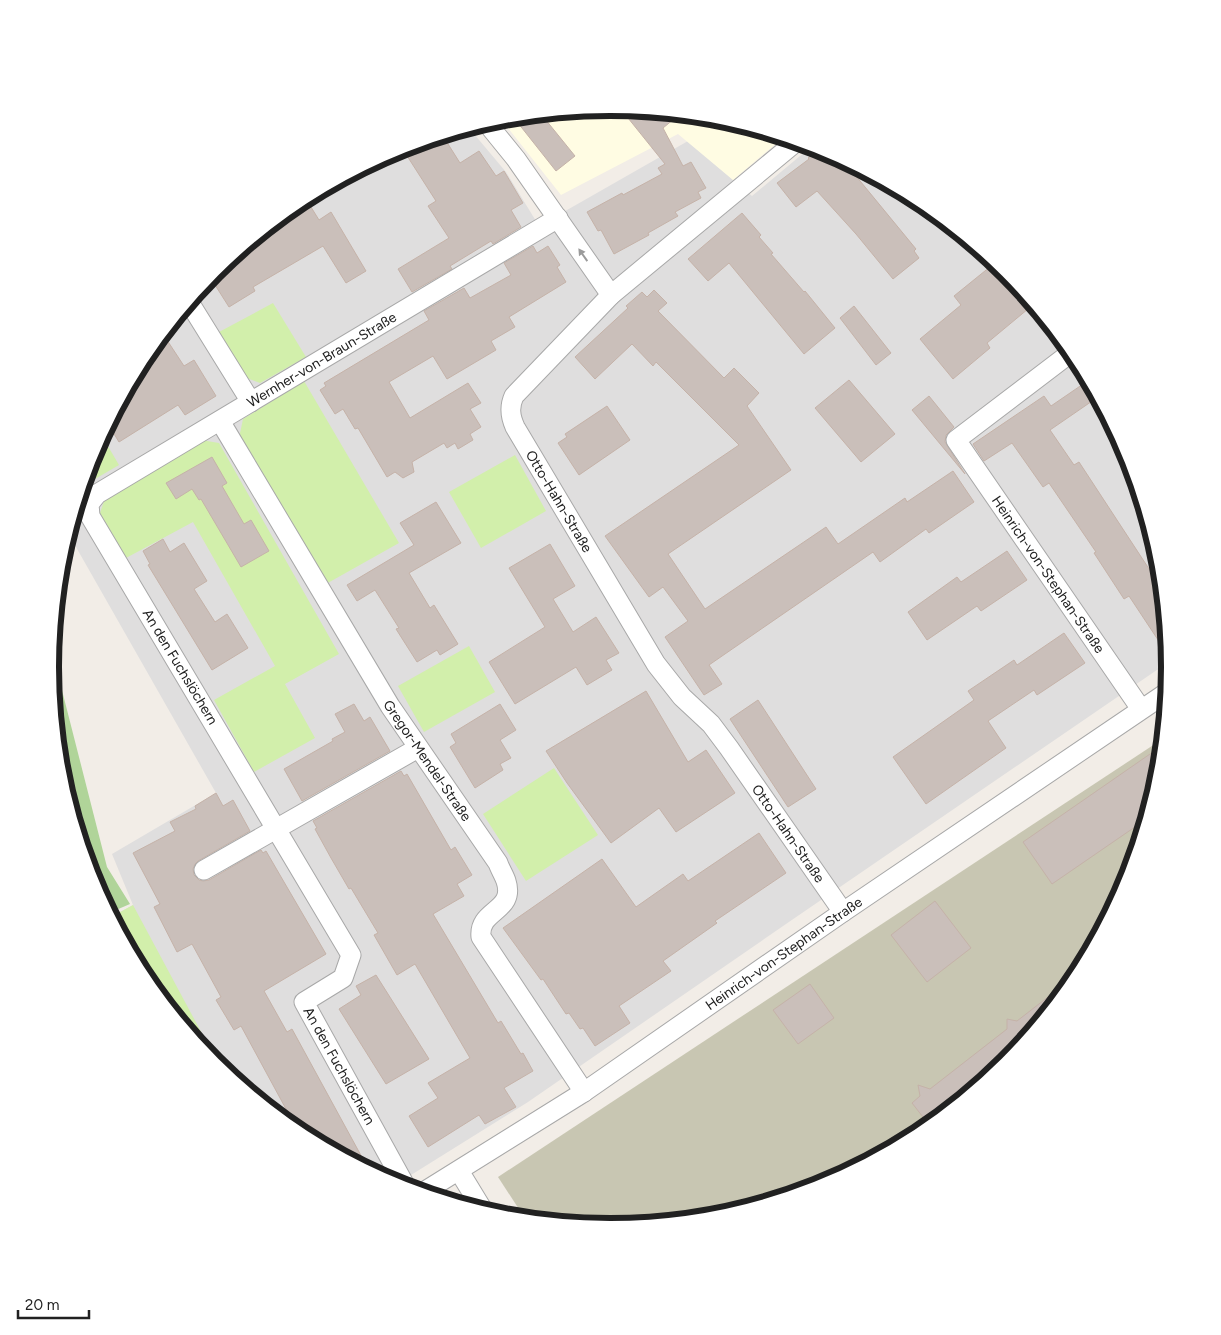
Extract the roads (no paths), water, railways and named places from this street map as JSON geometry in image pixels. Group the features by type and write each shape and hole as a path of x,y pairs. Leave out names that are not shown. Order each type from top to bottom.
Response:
{"street":[{"path":"492,129 516,159 611,295"},
{"name":"Otto-Hahn-Straße","path":"792,146 611,295 514,396 511,402 511,418 656,664 682,697 711,724 730,748 843,912"},
{"name":"Wernher-von-Braun-Straße","path":"89,504 97,494 558,218"},
{"path":"193,308 250,402"},
{"name":"Heinrich-von-Stephan-Straße","path":"1066,357 956,440 1141,709"},
{"name":"Gregor-Mendel-Straße","path":"220,421 390,706 498,863 506,880 508,892 506,903 486,918 480,927 481,936 584,1092"},
{"name":"An den Fuchslöchern","path":"89,504 90,516 352,955 343,978 304,1002 402,1178"},
{"name":"Heinrich-von-Stephan-Straße","path":"429,1189 584,1092 843,912 1161,696"},
{"path":"204,870 418,748"},
{"path":"459,1171 478,1203"}]}
